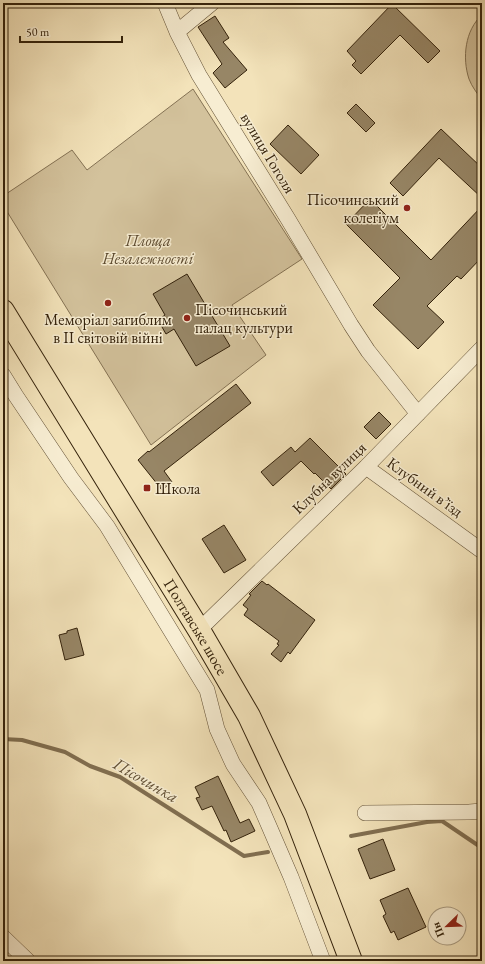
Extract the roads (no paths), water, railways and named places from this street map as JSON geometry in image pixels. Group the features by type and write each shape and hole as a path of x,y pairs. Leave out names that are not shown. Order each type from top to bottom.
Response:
{"highway":[{"name":"Полтавське шосе","path":"3,311 249,716 295,814 351,961"}],"street":[{"name":"вулиця Гоголя","path":"165,3 199,74 284,212 351,325 368,351 418,414"},
{"path":"178,32 212,3"},
{"name":"Клубна вулиця","path":"198,630 366,467 482,348"},
{"path":"3,375 71,478 107,526 207,690 217,729 233,764 259,803 270,826 323,961"},
{"name":"Клубний в’їзд","path":"366,467 482,551"},
{"path":"365,813 482,811"},
{"path":"3,937 28,961"}],"waterway":[{"name":"Пісочинка","path":"3,739 22,740 65,752 90,766 120,777 244,856 268,852"},
{"name":"Пісочинка","path":"351,836 427,822 442,821 482,848"}],"place":[{"name":"Пісочинський колегіум","path":"407,208"},
{"name":"Меморіал загиблим в II світовій війні","path":"108,303"},
{"name":"Пісочинський палац культури","path":"187,318"},
{"name":"Школа","path":"147,488"}],"park label":[{"name":"Площа Незалежності","path":"148,249"}]}
